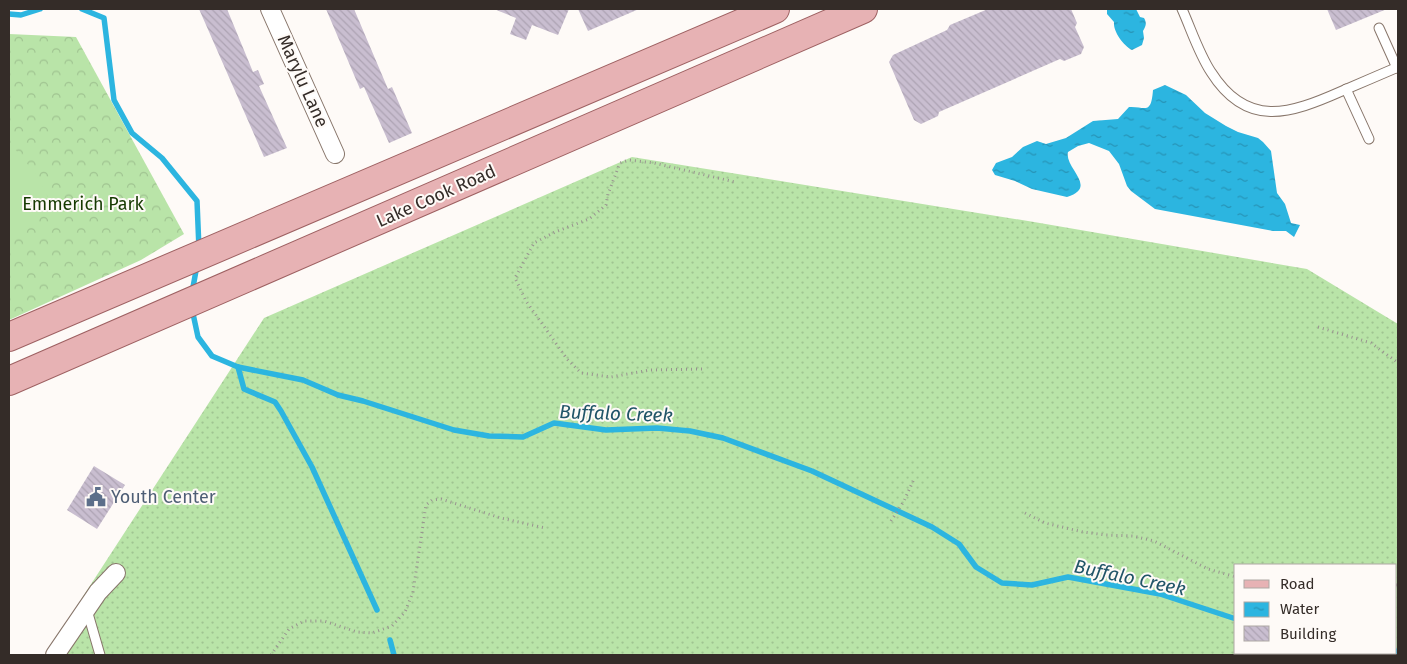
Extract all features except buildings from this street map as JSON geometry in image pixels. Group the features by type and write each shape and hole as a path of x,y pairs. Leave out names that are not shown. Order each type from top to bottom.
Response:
{"main road":[{"path":"9,337 245,234 775,9"},
{"name":"Lake Cook Road","path":"9,381 863,9"}],"street":[{"name":"Marylu Lane","path":"270,9 336,154"},
{"path":"55,655 98,592 116,573"}],"lane":[{"path":"1182,9 1209,70 1225,90 1244,104 1260,110 1278,112 1292,111 1310,105 1398,67 1380,28"},
{"path":"1346,89 1369,139"},
{"path":"87,608 100,655"}],"path":[{"path":"702,369 650,370 611,377 581,373 567,359 526,301 515,278 534,244 555,232 589,218 606,205 608,194 620,164 629,160 735,182"},
{"path":"1318,327 1371,342 1397,362"},
{"path":"890,521 904,502 914,479"},
{"path":"271,655 289,629 304,622 324,621 357,632 372,633 392,626 405,612 413,592 426,505 432,500 441,499 502,518 545,528"},
{"path":"1025,513 1046,523 1083,532 1106,536 1133,536 1154,540 1208,569 1234,576"}],"green space":[{"name":"Emmerich Park","path":"9,34 76,37 184,234 141,260 9,320"},
{"path":"9,142 35,173 49,199 9,236"},
{"path":"632,157 1034,222 1307,269 1398,324 1398,655 55,655 82,598 264,318"}],"water":[{"path":"1107,9 1136,9 1146,23 1143,31 1142,45 1132,50 1126,45 1117,34 1114,22 1107,14"},
{"path":"1165,85 1186,95 1205,113 1226,126 1258,138 1271,151 1277,193 1285,204 1291,223 1300,225 1294,237 1286,231 1273,231 1155,209 1127,186 1119,164 1109,151 1089,143 1078,146 1068,152 1068,158 1078,177 1080,188 1076,193 1067,197 1032,189 995,175 992,170 996,163 1012,157 1023,147 1037,141 1046,144 1066,138 1093,121 1118,119 1129,107 1149,107 1153,90"}],"waterway":[{"name":"Buffalo Creek","path":"9,14 21,15 40,9"},
{"name":"Buffalo Creek","path":"82,9 104,18 114,100 132,133 162,158 197,201 199,249"},
{"name":"Buffalo Creek","path":"192,293 197,265"},
{"name":"Buffalo Creek","path":"192,309 198,337 212,356 238,367 303,380 338,395 454,430 489,436 523,437 554,423 606,430 657,428 690,431 723,438 812,471 932,527 959,544 976,567 1002,583 1032,585 1068,577 1160,594 1234,618"},
{"path":"238,367 244,389 275,402 281,411 312,467 377,610"},
{"path":"390,640 394,655"}],"place":[{"name":"Youth Center","path":"96,497"}]}
